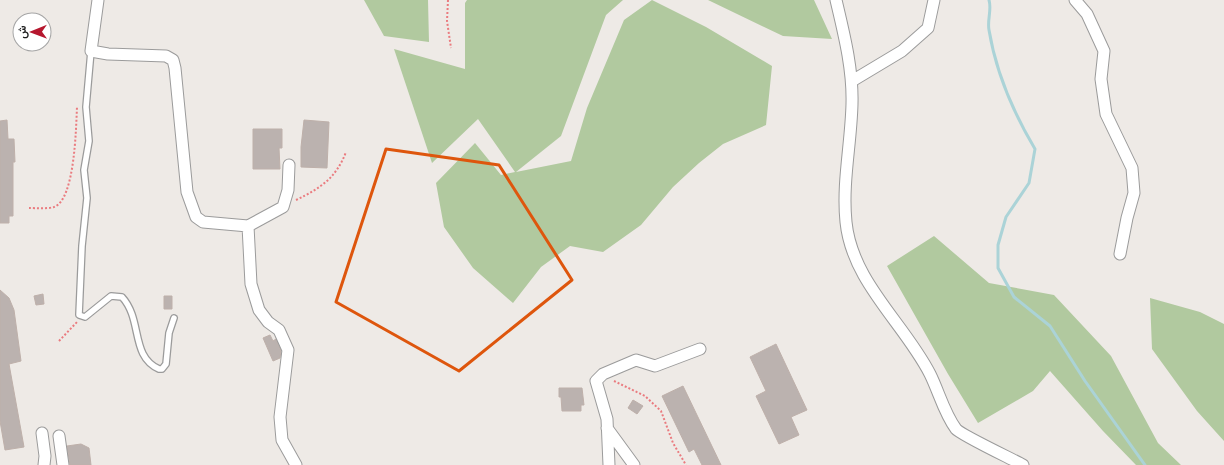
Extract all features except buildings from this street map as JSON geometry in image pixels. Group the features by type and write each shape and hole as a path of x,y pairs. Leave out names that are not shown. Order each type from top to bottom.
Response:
{"street":[{"path":"98,0 91,51 108,54 166,56 173,60 182,128 187,192 196,217 203,222 248,226 283,207 288,190 289,165"},
{"path":"836,0 846,43 852,81 845,209 848,237 859,267 930,374 940,399 957,430 1022,465"},
{"path":"852,81 902,51 928,28 934,0"},
{"path":"1075,0 1087,14 1104,51 1101,79 1106,114 1132,168 1134,193 1127,218 1120,254"},
{"path":"248,226 251,284 259,310 268,322 279,330 288,350 280,417 282,440 296,465"},
{"path":"608,465 607,419 596,381 603,374 636,360 655,366 700,348"},
{"path":"607,428 634,465"},
{"path":"42,433 45,456 44,465"},
{"path":"59,436 63,465"}],"lane":[{"path":"91,51 86,107 89,141 84,170 87,198 78,311 82,317 88,315 111,296 122,297 131,309 134,317 141,351 146,359 159,369 165,367 166,364 169,333 174,318"}],"path":[{"path":"448,0 447,20 451,48"},
{"path":"29,208 55,207 64,199 71,174 78,101 83,94 87,93"},
{"path":"283,207 327,182 340,166 346,152"},
{"path":"59,341 82,317"},
{"path":"603,374 645,396 661,411 673,443 686,465"}],"highlighted area":[{"path":"386,149 499,165 572,280 459,371 336,302"}],"green space":[{"path":"364,0 428,0 429,42 384,36"},
{"path":"467,0 623,0 606,15 561,136 516,172 571,161 587,108 624,20 652,0 706,27 772,66 766,125 723,144 699,163 673,187 641,225 603,252 570,246 541,267 513,303 473,268 444,227 436,183 475,143 501,175 515,172 478,119 432,163 394,49 465,69 465,3"},
{"path":"708,0 814,0 832,39 783,36"},
{"path":"934,236 989,283 1054,295 1111,356 1158,443 1181,465 1136,465 1103,431 1050,371 1033,391 978,423 948,374 887,266"},
{"path":"1150,298 1200,312 1224,324 1224,441 1197,411 1152,349"}],"waterway":[{"path":"989,0 989,26 996,62 1006,92 1035,149 1029,183 1006,217 998,245 998,268 1014,297 1050,326 1085,381 1145,465"}]}
